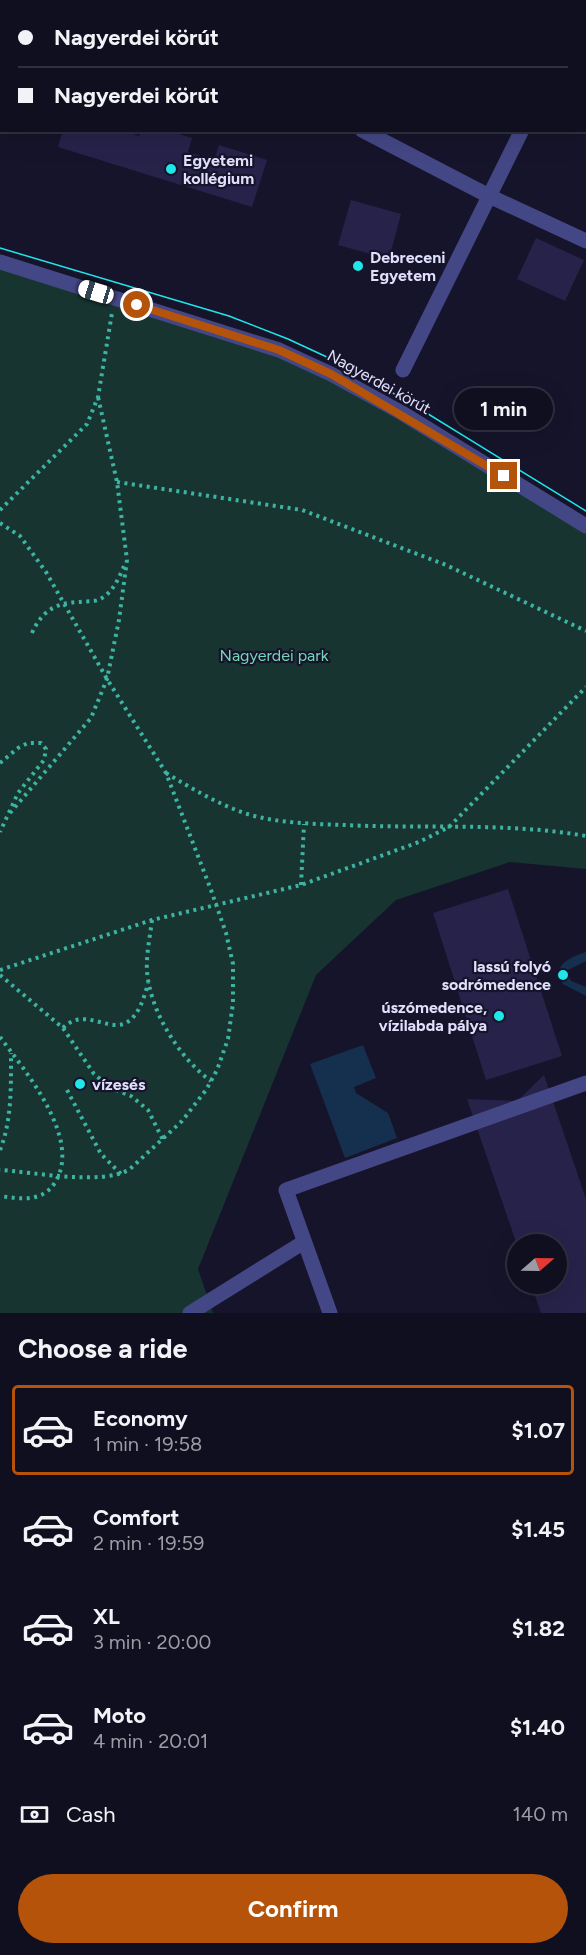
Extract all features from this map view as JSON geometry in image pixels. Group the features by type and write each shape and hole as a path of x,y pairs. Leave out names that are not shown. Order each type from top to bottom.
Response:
{"street":[{"path":"366,132 489,196 586,241"},
{"path":"403,370 521,132"},
{"name":"Nagyerdei körút","path":"0,262 279,350 331,374 402,413 586,526"},
{"path":"330,1313 286,1190 586,1083"},
{"path":"190,1313 304,1242"}],"path":[{"path":"0,510 87,424 98,397 115,298"},
{"path":"10,813 91,718 107,679 119,620 127,560 117,482 98,397"},
{"path":"117,482 302,510 446,565 586,631"},
{"path":"0,523 8,531"},
{"path":"0,529 20,536 46,572 107,679 166,773 216,906 233,964 233,1003 228,1039 210,1081 182,1121 163,1140 122,1175 101,1177 0,1170"},
{"path":"32,633 39,618 51,608 63,603 97,601 113,588 127,560"},
{"path":"163,1140 148,1110 131,1096 111,1088 94,1074 63,1028 0,972 152,920 301,885 367,862 449,827 586,687"},
{"path":"0,763 28,743 41,743 46,750 44,760 18,793 0,832"},
{"path":"166,773 208,798 245,813 304,824 392,828 530,828 586,836"},
{"path":"301,885 304,824"},
{"path":"152,920 147,970 152,995 180,1049 196,1070 210,1081"},
{"path":"63,1028 72,1019 83,1017 104,1025 121,1025 135,1017 143,1004 149,980"},
{"path":"0,1037 42,1095 55,1124 63,1153 61,1174 51,1188 35,1199 0,1196"},
{"path":"0,1150 6,1137 11,1097 11,1052"},
{"path":"67,1090 101,1154 122,1175"}],"green space":[{"name":"Nagyerdei park","path":"0,262 279,350 586,526 586,869 510,862 396,900 316,975 198,1269 213,1313 0,1313"}],"water":[{"name":"lassú folyó sodrómedence","path":"586,952 586,961 566,971 571,981 586,987 586,996 563,984 559,972 569,959"},
{"path":"363,1045 376,1078 354,1087 356,1093 388,1113 397,1138 345,1158 310,1064"}],"building":[{"path":"62,132 126,132 139,136 140,132 172,132 192,138 188,152 214,160 219,145 267,160 252,207 58,147"},
{"path":"351,200 401,214 389,259 338,245"},
{"path":"536,238 584,260 565,301 517,279"},
{"path":"508,889 562,1056 486,1080 433,913"},
{"path":"544,1075 586,1199 586,1313 541,1313 534,1294 567,1294 567,1234 513,1234 467,1099 517,1101"}],"tram line":[{"path":"0,248 229,316 288,339 342,364 412,404 586,511"}],"place":[{"name":"Egyetemi kollégium","path":"171,169"},
{"name":"Debreceni Egyetem","path":"358,266"},
{"name":"lassú folyó sodrómedence","path":"563,975"},
{"name":"úszómedence, vízilabda pálya","path":"499,1016"},
{"name":"vízesés","path":"80,1084"}],"route":[{"path":"137,305 279,350 331,374 402,413 504,476"}]}
